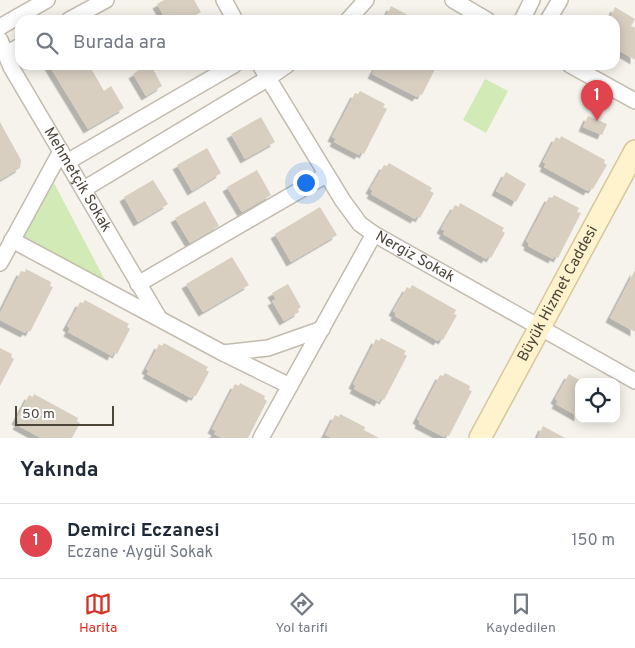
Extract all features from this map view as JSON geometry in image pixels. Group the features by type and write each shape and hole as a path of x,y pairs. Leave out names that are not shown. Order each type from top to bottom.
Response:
{"street":[{"path":"21,15 47,0"},
{"path":"78,15 106,0"},
{"path":"224,0 232,15"},
{"path":"352,15 366,0"},
{"path":"453,0 478,15"},
{"path":"524,15 532,0"},
{"path":"551,15 560,0"},
{"path":"0,27 15,18"},
{"path":"4,59 15,50"},
{"name":"Mehmetçik Sokak","path":"4,59 84,189 159,318"},
{"path":"0,263 12,240 64,156 225,70"},
{"name":"Nergiz Sokak","path":"262,70 326,175 360,224 374,234 635,381"},
{"path":"84,189 280,70"},
{"path":"579,70 635,101"},
{"name":"Büyük Hizmet Caddesi","path":"480,438 635,151"},
{"path":"138,284 326,175"},
{"path":"262,438 374,234"},
{"path":"12,240 223,353 290,386"},
{"path":"223,353 268,348 322,329"}],"green space":[{"path":"485,79 508,91 486,133 463,120"},
{"path":"54,183 106,282 21,237"}],"building":[{"path":"164,0 194,0 201,12 196,15 163,15 157,4"},
{"path":"391,6 408,15 386,15"},
{"path":"615,7 635,19 631,26 635,28 635,60 620,51 620,15 611,15"},
{"path":"52,70 92,70 104,91 111,86 124,108 88,129"},
{"path":"139,70 154,70 162,86 146,96 133,74"},
{"path":"374,70 434,70 422,95 419,94 417,97 372,74"},
{"path":"360,91 385,104 383,107 387,109 364,154 361,152 359,155 334,142 336,139 332,137 355,93 358,94"},
{"path":"588,116 607,124 602,135 583,127"},
{"path":"261,117 275,142 245,159 231,134"},
{"path":"0,122 21,160 20,168 0,180"},
{"path":"561,136 605,160 604,163 607,165 593,189 590,188 588,191 544,167 546,164 543,162 556,137 560,139"},
{"path":"207,148 221,173 192,191 177,165"},
{"path":"389,163 432,188 430,191 434,193 420,218 417,216 415,219 371,194 373,191 370,189 384,165 387,166"},
{"path":"257,170 271,195 242,212 227,187"},
{"path":"506,172 526,184 516,202 496,191"},
{"path":"153,180 168,204 138,222 124,197"},
{"path":"554,195 579,208 577,212 581,213 558,258 554,256 553,259 528,246 529,243 526,241 549,197 552,198"},
{"path":"205,201 219,226 190,243 175,218"},
{"path":"460,203 504,228 502,231 505,233 491,258 488,256 486,259 443,234 445,231 441,229 455,205 459,207"},
{"path":"320,207 337,235 291,262 275,234"},
{"path":"232,257 249,285 203,312 186,284"},
{"path":"26,269 51,282 50,286 53,287 30,332 27,330 25,333 0,320 0,313 21,271 25,272"},
{"path":"635,270 635,332 610,318"},
{"path":"288,284 301,307 298,309 299,312 284,321 272,301 276,299 272,293"},
{"path":"412,285 456,310 454,314 457,315 443,340 440,338 438,341 395,316 396,313 393,311 407,287 410,289"},
{"path":"85,300 129,324 127,327 130,329 117,354 114,352 112,356 68,332 70,328 67,326 80,302 83,303"},
{"path":"381,338 406,351 404,354 407,356 384,400 381,398 379,402 354,389 356,386 353,384 376,339 379,341"},
{"path":"164,343 208,367 206,370 209,372 196,396 193,395 191,398 147,374 149,371 146,369 159,344 162,346"},
{"path":"0,348 12,354 11,357 14,359 0,386"},
{"path":"445,373 470,386 469,390 472,391 449,436 446,434 444,437 419,424 420,421 417,419 440,375 443,376"},
{"path":"569,374 576,378 575,415 556,404 558,401 555,399"},
{"path":"240,383 265,396 264,399 267,401 248,438 222,438 214,434 216,431 212,429 235,384 239,386"},
{"path":"34,394 78,418 77,421 80,423 72,438 41,438 17,425 19,422 16,420 29,395 33,397"},
{"path":"340,414 365,427 364,430 379,438 332,438 325,435 335,415 339,417"},
{"path":"543,426 565,438 537,438"}],"place":[{"name":"Demirci Eczanesi","path":"597,121"}]}
